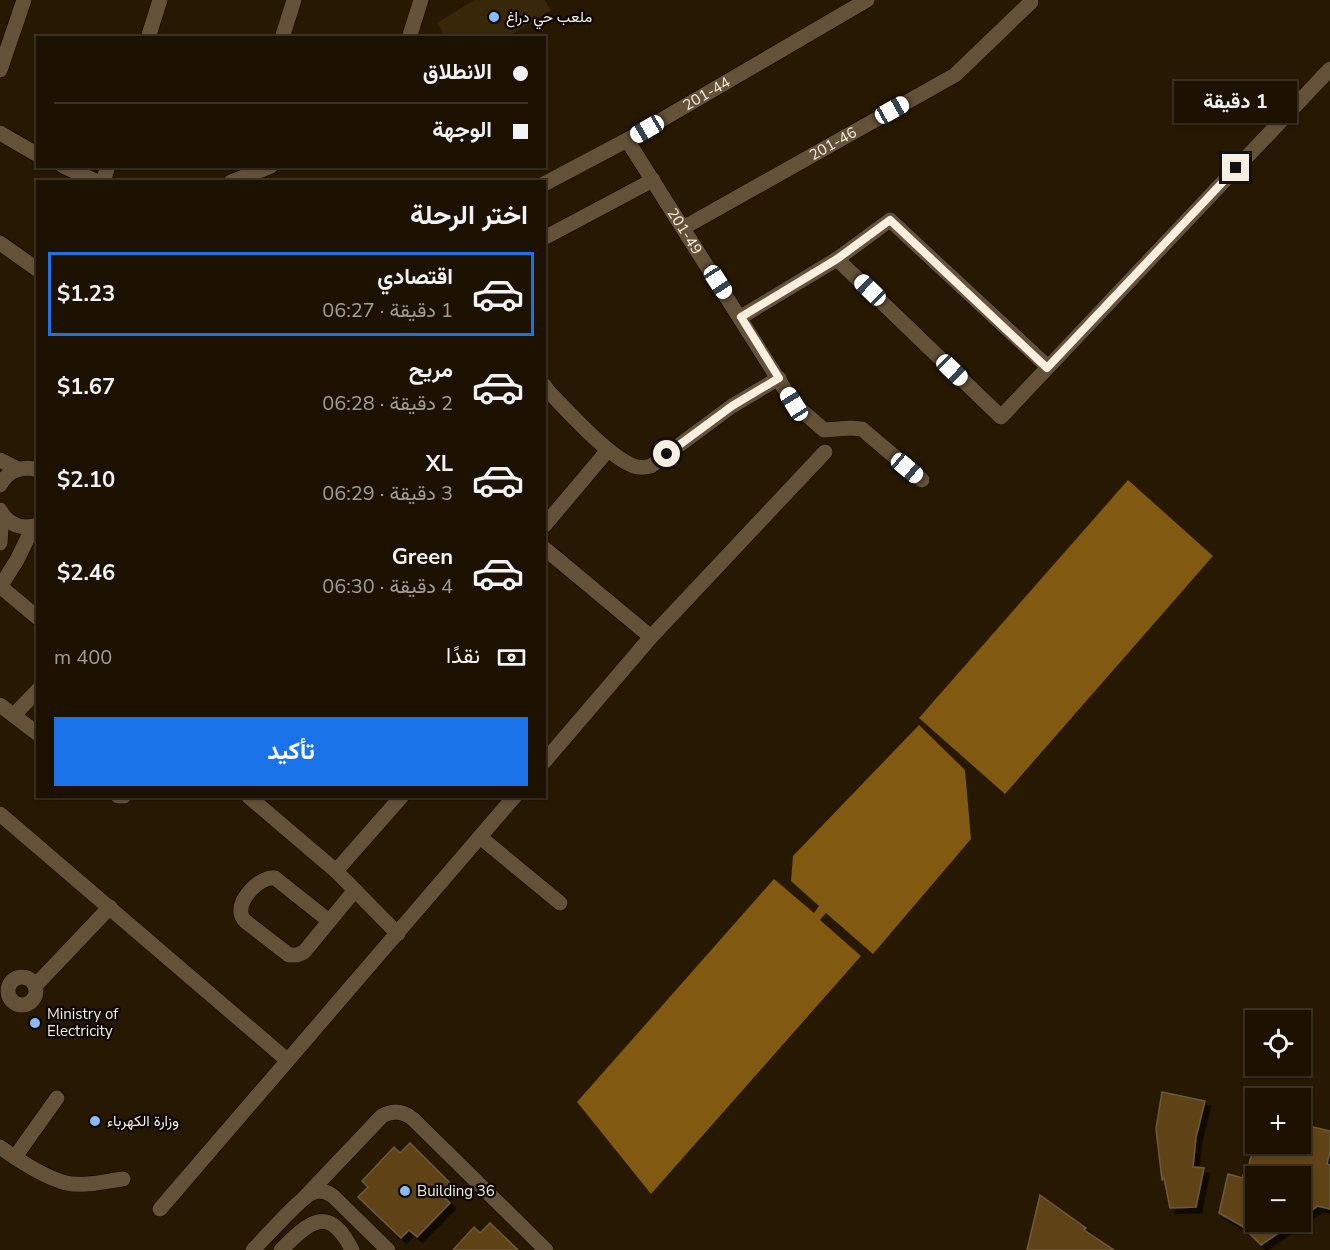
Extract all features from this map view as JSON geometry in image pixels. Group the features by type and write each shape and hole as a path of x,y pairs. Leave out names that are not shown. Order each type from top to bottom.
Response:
{"street":[{"path":"0,69 24,0"},
{"path":"149,36 160,0"},
{"path":"283,36 294,0"},
{"path":"410,36 421,0"},
{"name":"201-44","path":"546,183 627,140 867,0"},
{"name":"201-46","path":"683,228 955,75 1030,1"},
{"path":"837,259 1001,417 1330,69"},
{"path":"0,133 36,154"},
{"name":"201-49","path":"627,140 794,404 824,430 862,429 922,480"},
{"path":"67,168 94,180"},
{"path":"236,176 264,168"},
{"path":"546,237 653,180"},
{"path":"741,317 837,259 890,220 1047,368"},
{"path":"0,243 36,269"},
{"path":"546,388 608,450 629,464 640,468 651,466 732,406 779,378"},
{"path":"546,524 608,450"},
{"path":"546,760 651,637 825,452"},
{"path":"0,460 30,467"},
{"path":"0,485 7,475 30,467"},
{"path":"1,512 15,525 35,526 0,587 36,616"},
{"path":"0,543 1,512"},
{"path":"546,550 651,637"},
{"path":"14,715 36,692"},
{"path":"0,705 36,732"},
{"path":"250,798 336,871 398,934"},
{"path":"336,871 400,798"},
{"path":"160,1209 513,798"},
{"path":"0,814 287,1060"},
{"path":"480,837 560,903"},
{"path":"329,921 275,878 269,877 259,881 242,903 241,914 245,921 288,955 297,955 304,952 329,921 354,890"},
{"path":"35,986 110,907"},
{"path":"6,976 27,978 35,986 36,991 32,1001 27,1004 17,1004 9,996 6,976"},
{"path":"15,1157 57,1098"},
{"path":"253,1250 382,1116 392,1112 403,1113 413,1119 546,1250"},
{"path":"0,1148 67,1183 82,1184 123,1179"},
{"path":"305,1197 319,1191 331,1194 388,1250"},
{"path":"281,1250 298,1232 318,1221 326,1222 339,1230 352,1250"}],"shaded area":[{"name":"ملعب حي دراغ","path":"474,0 545,0 551,10 510,36 445,36 437,23"},
{"path":"1128,480 1213,556 1005,794 919,718"},
{"path":"919,725 965,770 971,839 873,954 826,913 820,920 861,956 651,1194 577,1102 774,879 814,913 819,906 791,881 793,856"}],"building":[{"path":"1162,1092 1205,1101 1196,1137 1193,1167 1204,1168 1196,1207 1170,1208 1164,1178 1162,1180 1156,1129"},
{"path":"1311,1127 1330,1131 1330,1152 1327,1164 1330,1165 1330,1209 1318,1206 1311,1211 1311,1166 1249,1166 1252,1154 1311,1154"},
{"name":"Building 36","path":"410,1143 453,1186 443,1196 450,1203 417,1237 409,1230 401,1238 358,1197 368,1187 362,1181 394,1147 400,1153"},
{"path":"1228,1174 1243,1178 1245,1175 1245,1229 1219,1213"},
{"path":"1040,1195 1086,1228 1084,1230 1114,1250 1027,1250"},
{"path":"490,1223 518,1250 453,1250 474,1227 480,1233"},
{"path":"1248,1232 1280,1232 1261,1245"}],"place":[{"name":"ملعب حي دراغ","path":"494,17"},
{"name":"Ministry of Electricity","path":"35,1023"},
{"name":"وزارة الكهرباء","path":"95,1121"},
{"name":"Building 36","path":"405,1191"}],"route":[{"path":"667,454 732,406 779,378 741,317 837,259 890,220 1047,368 1236,168"}]}
